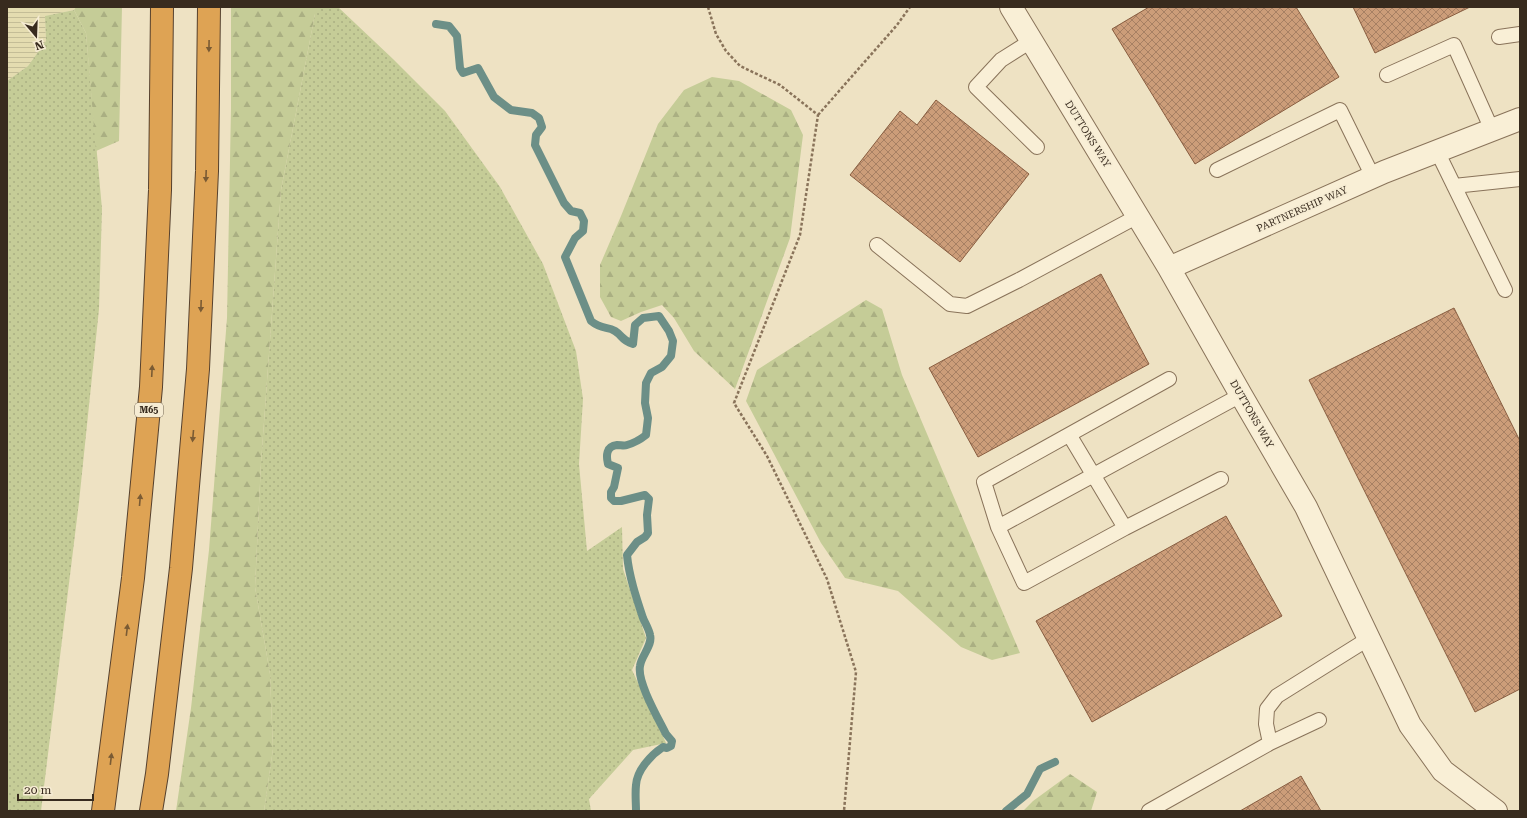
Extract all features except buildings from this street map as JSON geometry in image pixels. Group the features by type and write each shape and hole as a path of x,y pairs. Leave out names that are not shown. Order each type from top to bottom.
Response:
{"highway":[{"name":"M65","path":"104,811 133,578 151,387 160,190 162,7"},
{"path":"151,811 157,774 181,568 198,369 207,171 209,7"}],"street":[{"name":"DUTTONS WAY","path":"1011,7 1169,268 1306,507 1410,725 1443,771 1496,811"},
{"name":"PARTNERSHIP WAY","path":"1169,268 1373,177 1520,119"}],"lane":[{"path":"1499,38 1520,34"},
{"path":"1031,41 1001,60 976,88 1037,147"},
{"path":"1388,75 1454,45 1492,130"},
{"path":"1217,170 1340,110 1373,177"},
{"path":"1437,151 1506,290"},
{"path":"1454,186 1520,179"},
{"path":"877,245 950,304 967,306 1138,216"},
{"path":"1169,379 1070,436 984,482 998,527 1024,583 1125,528 1221,479"},
{"path":"998,527 1241,395"},
{"path":"1070,436 1125,528"},
{"path":"1270,743 1266,724 1267,709 1277,696 1368,639"},
{"path":"1149,811 1270,743 1318,720"}],"path":[{"path":"708,7 716,34 726,51 740,66 780,85 818,114"},
{"path":"844,811 856,672 827,579 767,456 734,403 800,235 818,114 897,25 910,7"}],"shaded area":[{"path":"7,7 76,7 74,10 45,16 46,41 28,66 7,81"}],"green space":[{"path":"76,7 122,7 119,141 96,151 86,33 74,10"},
{"path":"231,7 315,7 315,14 281,190 261,463 255,587 270,674 273,749 264,811 176,811 191,708 209,550 227,318 231,108"},
{"path":"315,7 338,7 445,111 500,187 543,264 576,351 583,399 579,464 587,551 622,527 623,569 646,638 632,670 666,743 633,750 589,799 591,811 264,811 273,749 270,674 255,587 261,463 281,190 315,14"},
{"path":"74,10 86,33 102,209 99,309 79,502 41,811 7,811 7,81 28,66 46,41 45,16"},
{"path":"712,77 739,81 791,110 803,135 790,238 735,389 694,351 674,318 662,305 621,321 611,317 600,297 600,265 658,124 684,90"},
{"path":"866,300 882,309 902,375 1020,653 992,660 961,647 898,591 845,578 821,543 746,401 757,370"},
{"path":"1070,774 1097,792 1091,811 1023,811 1033,801"}],"waterway":[{"path":"436,24 449,26 457,36 460,68 463,73 478,68 494,97 511,110 532,113 539,118 542,127 536,135 535,145 564,203 571,211 580,213 584,221 583,231 575,238 565,257 591,321 598,326 615,331 626,341 633,344 635,325 643,318 659,316 669,331 673,341 671,356 662,367 651,373 646,383 645,403 648,418 646,435 630,444 611,447 607,455 608,464 618,468 614,487 611,492 611,498 614,501 621,501 645,495 649,499 647,515 648,533 637,542 627,555 633,586 650,635 650,643 642,658 640,673 653,710 666,734 672,741 671,746 667,748 663,747 654,754 642,768 637,779 636,811"},
{"path":"1006,811 1027,794 1040,769 1055,762"}]}
